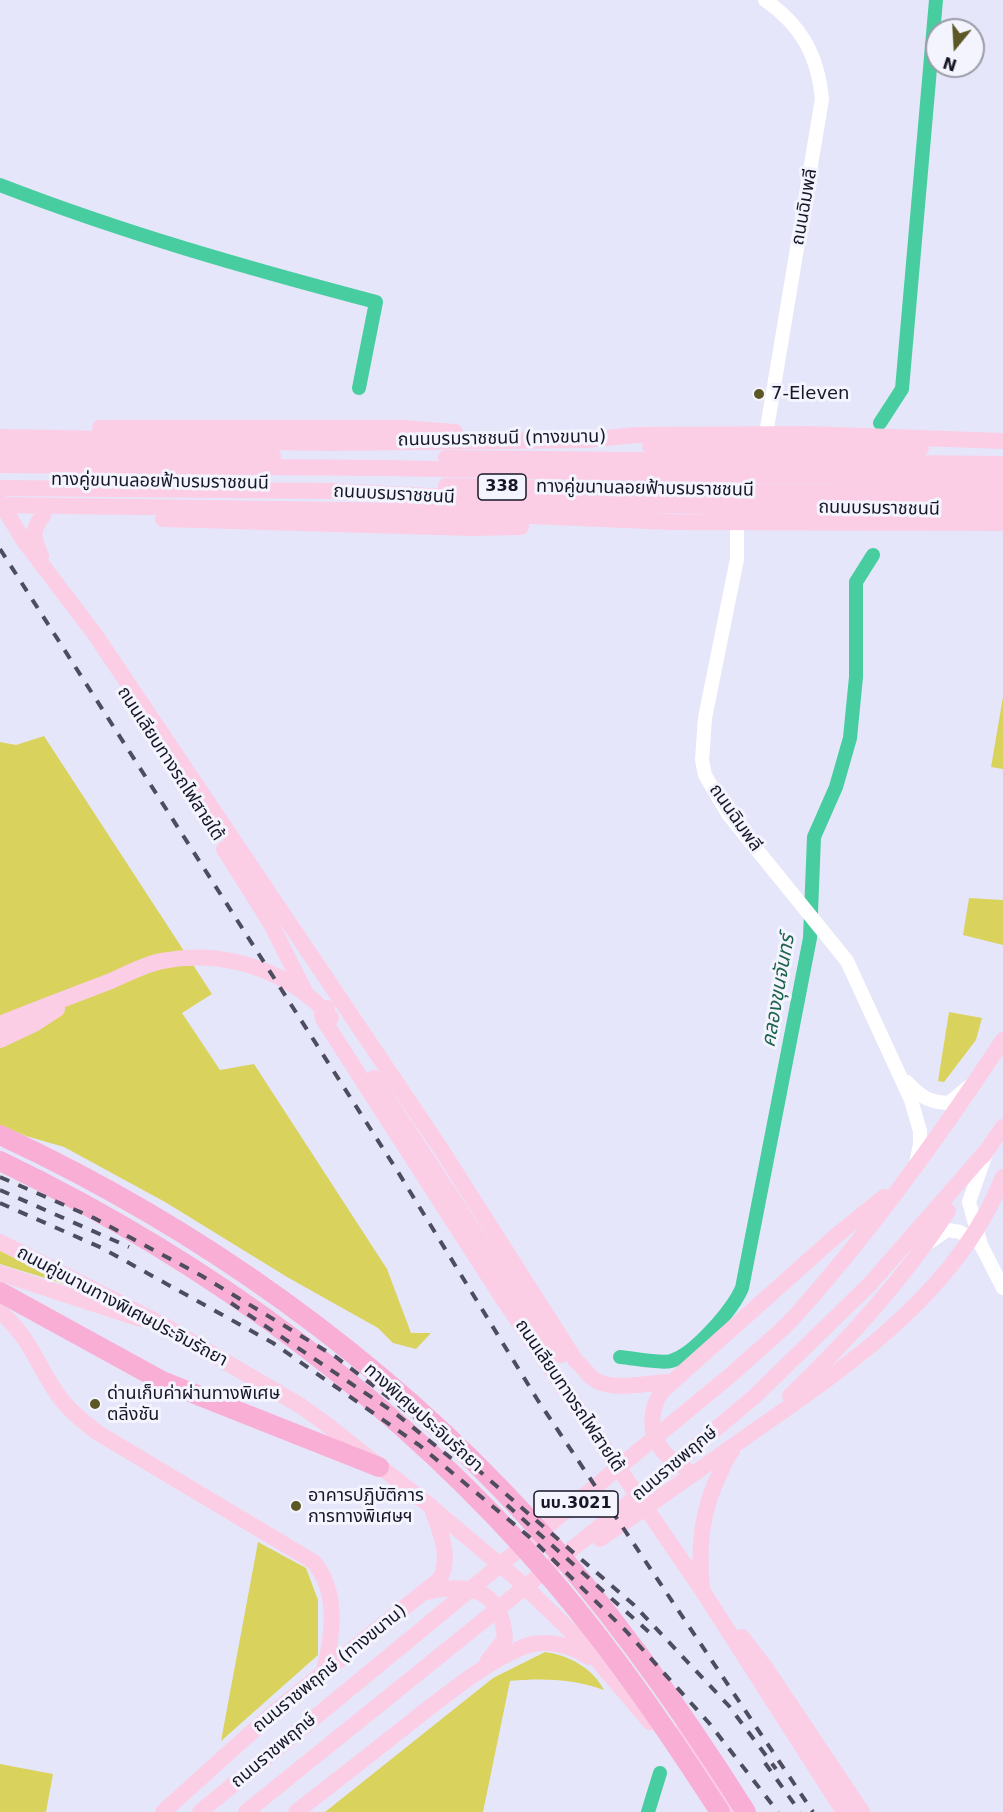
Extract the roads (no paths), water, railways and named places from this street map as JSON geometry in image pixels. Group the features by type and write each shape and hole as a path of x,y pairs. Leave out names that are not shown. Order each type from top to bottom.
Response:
{"highway":[{"name":"ทางพิเศษประจิมรัถยา","path":"0,1135 62,1164 144,1210 264,1286 394,1388 528,1519 605,1608 648,1665 747,1812"},
{"name":"ทางพิเศษประจิมรัถยา","path":"0,1161 122,1225 213,1281 337,1370 403,1426 466,1487 554,1582 642,1694 725,1808"},
{"path":"1,1280 162,1381 379,1467"}],"main road":[{"path":"1,430 403,428 510,439"},
{"name":"ถนนบรมราชชนนี (ทางขนาน)","path":"1,430 329,450 510,439 586,440 634,435 766,434 1003,441"},
{"path":"586,440 641,446 1003,451"},
{"name":"ถนนบรมราชชนนี","path":"0,452 329,450 1003,464"},
{"name":"ทางคู่ขนานลอยฟ้าบรมราชชนนี","path":"0,465 384,468 1003,480"},
{"path":"0,471 28,511 43,516 471,528 544,526 560,519"},
{"name":"ทางคู่ขนานลอยฟ้าบรมราชชนนี","path":"0,479 1003,496"},
{"name":"ถนนบรมราชชนนี","path":"0,488 332,491 588,504 1003,511"},
{"name":"338","path":"0,503 333,510 671,522 998,524"},
{"name":"ถนนเลียบทางรถไฟสายใต้","path":"0,503 24,541 101,642 439,1146 566,1347 590,1376 625,1386 658,1381 672,1382"},
{"path":"588,504 671,522"},
{"path":"43,516 36,524 34,537 45,567"},
{"name":"ถนนเลียบทางรถไฟสายใต้","path":"0,522 51,588 139,716 271,924 312,1004 319,1009 327,1008"},
{"path":"0,1023 160,961 221,958 274,974 302,991 343,1032 535,1325 580,1398 591,1427"},
{"path":"327,1008 334,998 333,990"},
{"path":"0,1040 34,1024 82,992"},
{"name":"ถนนเลียบทางรถไฟสายใต้","path":"327,1008 322,1014 323,1019 501,1296 573,1405 591,1427 706,1597 844,1812"},
{"name":"ถนนราชพฤกษ์","path":"200,1812 732,1374 795,1316 872,1224 915,1168 1003,1040"},
{"name":"ถนนราชพฤกษ์","path":"903,1182 837,1234 661,1392 654,1405 651,1420 653,1435 659,1449 670,1459 684,1466 698,1469 710,1466 729,1454 834,1353 919,1256 1003,1127"},
{"name":"ถนนราชพฤกษ์","path":"246,1812 535,1579 755,1396 887,1266 988,1149"},
{"path":"535,1579 629,1519 856,1357 917,1304 969,1241 991,1208 1003,1177"},
{"name":"ถนนคู่ขนานทางพิเศษประจิมรัถยา","path":"0,1242 161,1324 302,1406 430,1506 518,1580 609,1672 639,1707 711,1812"},
{"path":"1,1280 123,1316 161,1324"},
{"path":"0,1312 27,1340 53,1389 80,1419 106,1438 314,1562 326,1581 332,1612 332,1630 324,1671"},
{"path":"535,1325 572,1366 583,1375 590,1376"},
{"name":"ถนนราชพฤกษ์","path":"706,1597 699,1540 716,1480 729,1454"},
{"name":"ถนนราชพฤกษ์ (ทางขนาน)","path":"163,1812 273,1712 427,1592 440,1579 446,1561 442,1539 430,1506"},
{"path":"427,1592 457,1586 468,1587 494,1602 502,1615 505,1639 482,1667"},
{"path":"706,1597 751,1648 862,1812"},
{"path":"296,1812 482,1667 523,1647 553,1644 578,1649 609,1672"},
{"path":"639,1707 675,1729 725,1808"}],"street":[{"name":"ถนนฉิมพลี","path":"765,0 786,15 806,38 820,74 822,99 766,434"},
{"name":"ถนนฉิมพลี","path":"737,521 737,559 705,718 702,760 705,775 728,814 848,961 902,1076 920,1131 920,1145 915,1168"},
{"name":"ถนนฉิมพลี","path":"902,1076 921,1097 933,1102 949,1103 978,1078"},
{"path":"988,1149 969,1202 981,1245 1003,1288"},
{"path":"919,1256 936,1235 947,1230 960,1232 981,1245"}],"waterway":[{"path":"880,423 902,389 936,0"},
{"path":"0,185 93,219 186,249 376,302 359,388"},
{"name":"คลองขุนจันทร์","path":"620,1357 660,1362 680,1357 712,1330 742,1288 810,938 814,837 836,787 850,738 856,677 856,582 873,555"},
{"path":"648,1812 660,1773"}],"railway":[{"path":"0,549 398,1172 537,1399 813,1812"},
{"path":"0,1177 94,1218 202,1276 336,1357 440,1437 634,1605 729,1706 776,1769"},
{"path":"0,1190 129,1247"},
{"path":"0,1203 102,1248 273,1343 419,1445 533,1540 626,1631 709,1723 778,1812"},
{"path":"231,1303 395,1413 452,1459"},
{"path":"507,1505 650,1633"},
{"path":"765,1763 800,1812"}],"place":[{"name":"7-Eleven","path":"759,394"},
{"name":"ด่านเก็บค่าผ่านทางพิเศษ ตลิ่งชัน","path":"95,1404"},
{"name":"อาคารปฏิบัติการ การทางพิเศษฯ","path":"296,1506"}]}
